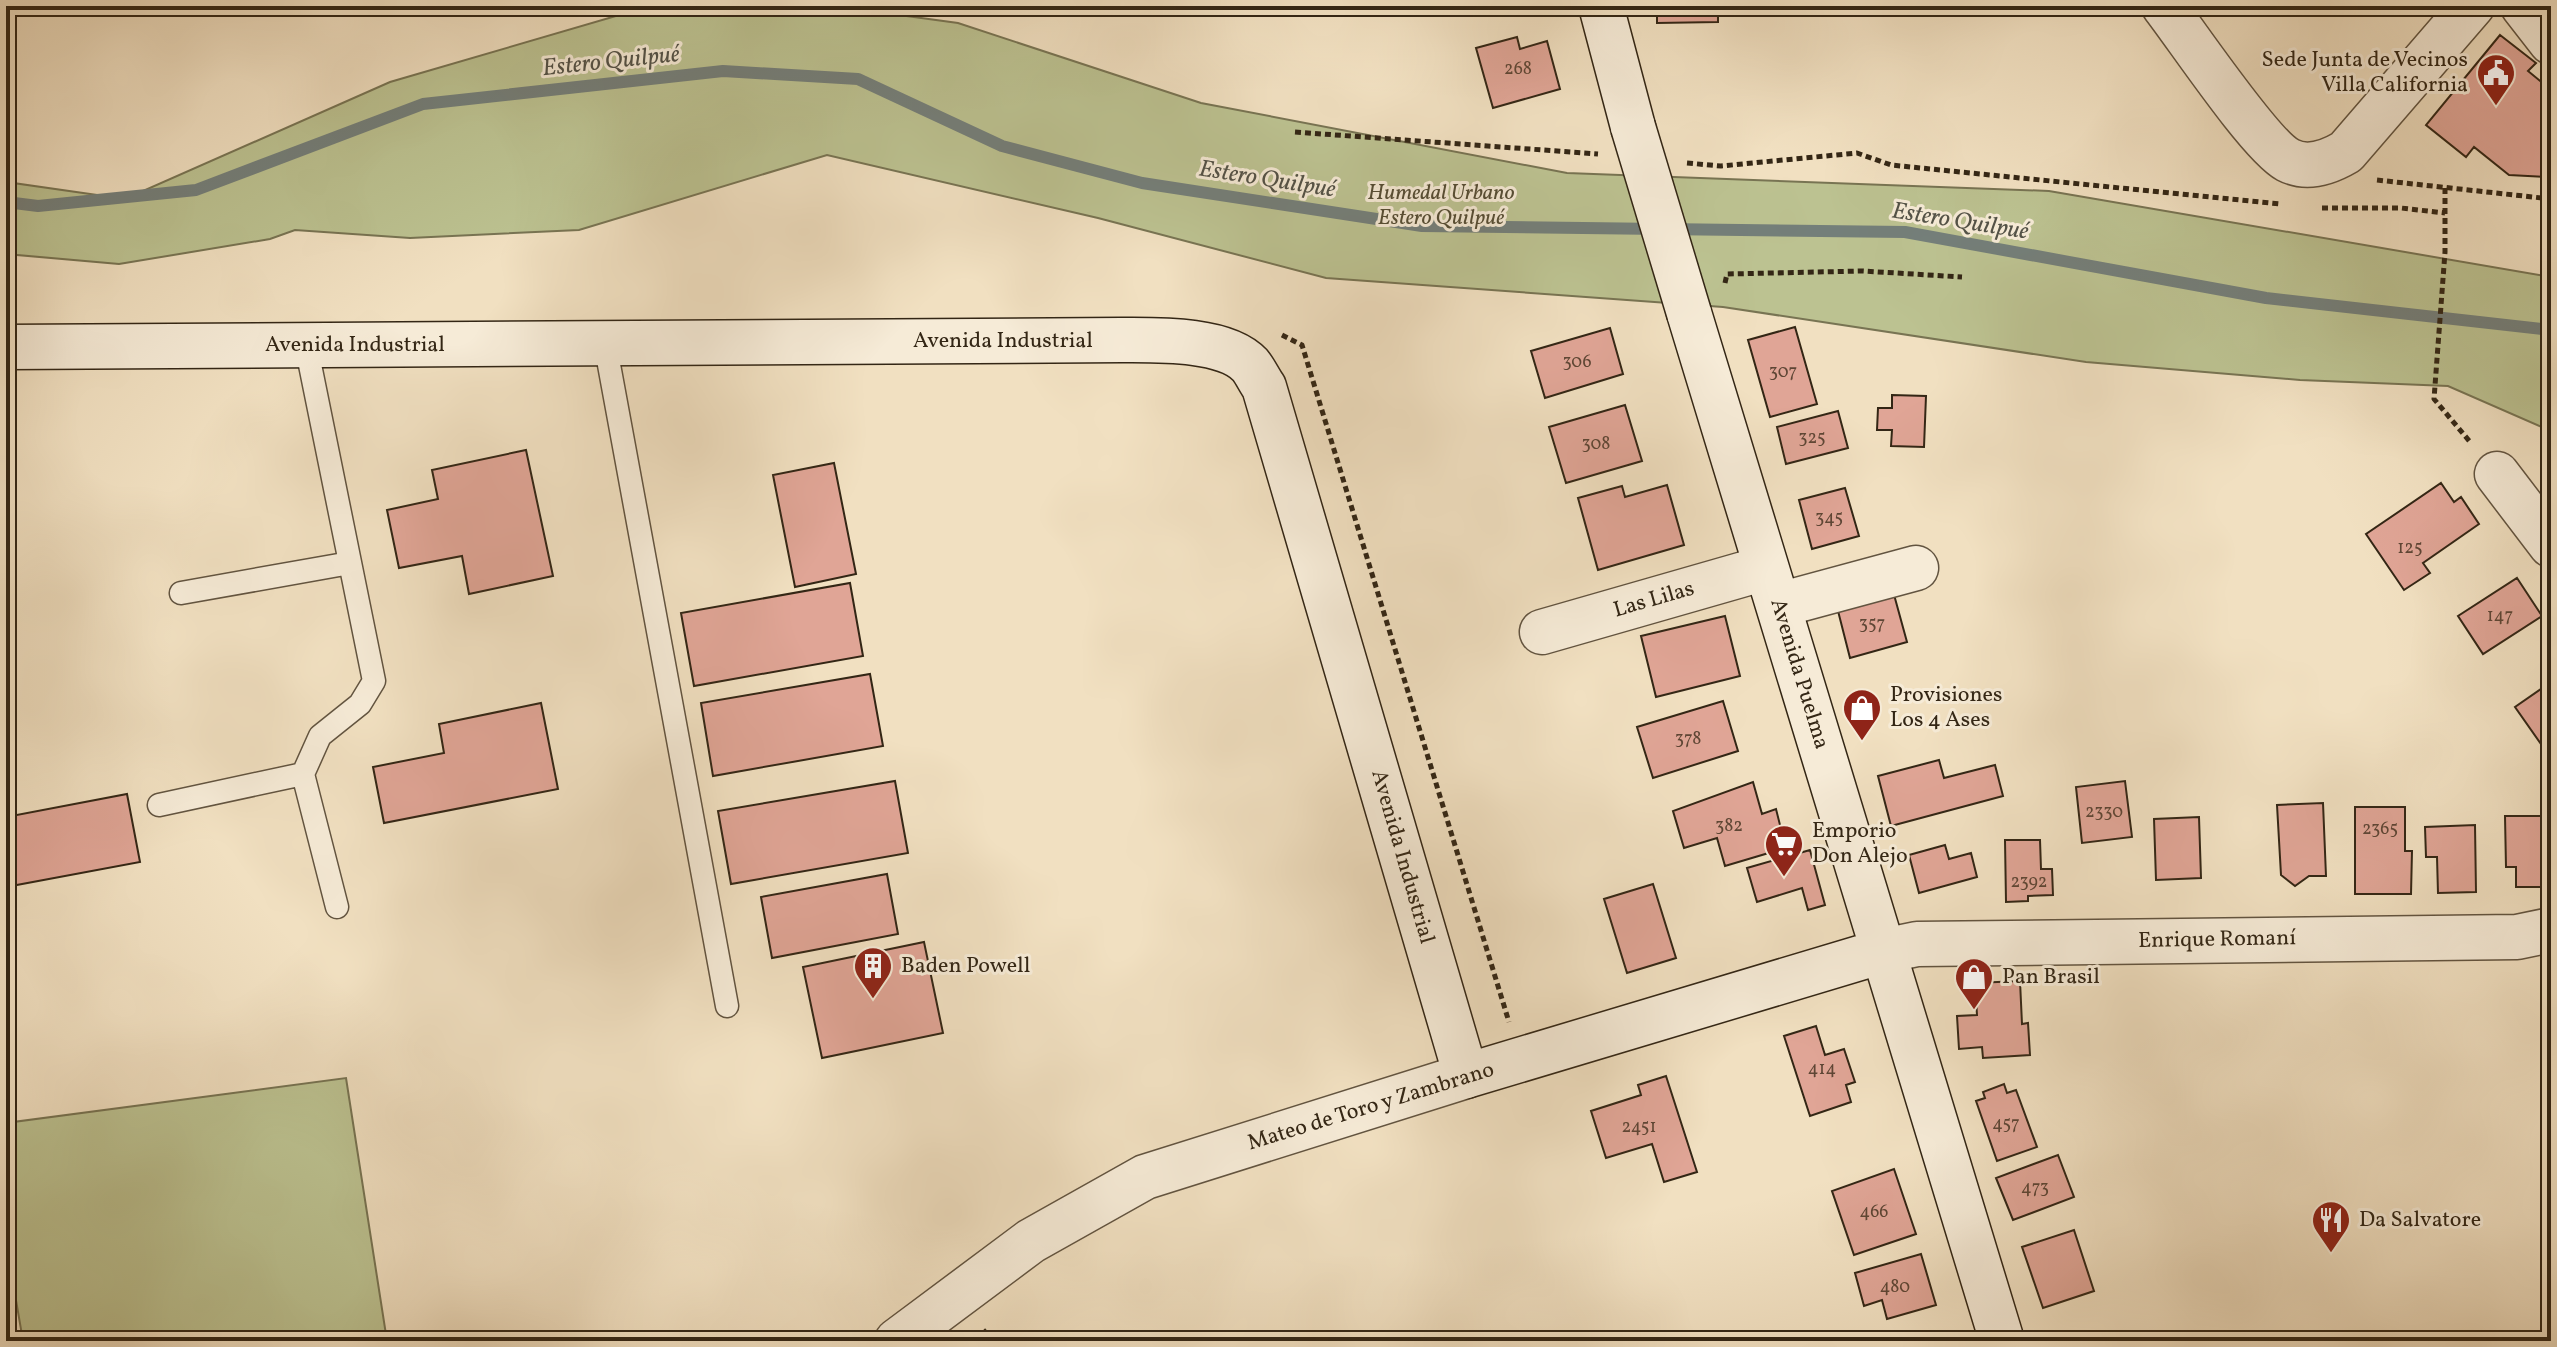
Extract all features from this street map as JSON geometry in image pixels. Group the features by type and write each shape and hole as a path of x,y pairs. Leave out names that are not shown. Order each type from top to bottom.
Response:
{"street":[{"name":"Avenida Puelma","path":"1601,6 1633,127 2002,1341"},
{"path":"2164,6 2264,138 2310,186 2334,159 2346,152 2472,6"},
{"path":"2523,6 2551,42"},
{"name":"Avenida Industrial","path":"6,347 1180,340 1221,350 1249,363 1264,387 1466,1076"},
{"path":"2497,474 2551,545"},
{"name":"Las Lilas","path":"1542,632 1772,586 1916,568"},
{"name":"Enrique Romaní","path":"1883,951 1917,944 2517,937 2551,930"},
{"name":"Mateo de Toro y Zambrano","path":"897,1341 1031,1241 1145,1177 1466,1076 1883,951"}],"lane":[{"path":"605,343 727,1006"},
{"path":"306,345 374,681 360,704 320,736 303,774 337,907"},
{"path":"181,593 350,563"},
{"path":"159,805 303,774"}],"path":[{"path":"1295,132 1600,155"},
{"path":"1676,162 1721,166 1857,153 1891,165 2283,205"},
{"path":"2372,179 2551,199"},
{"path":"2310,186 2401,208 2445,213"},
{"path":"2445,188 2445,252 2434,399 2497,474"},
{"path":"1689,313 1724,298 1727,274 1863,271 1962,277"},
{"path":"1276,332 1302,345 1521,1061"}],"green space":[{"name":"Humedal Urbano Estero Quilpué","path":"650,6 833,6 958,23 1201,103 1567,173 2049,191 2551,277 2551,431 2448,386 2300,380 2086,362 1723,307 1326,278 1098,218 827,155 579,230 410,238 295,230 270,239 119,264 6,254 6,182 125,199 390,82"},
{"path":"346,1078 387,1341 23,1341 6,1242 6,1123"}],"building":[{"path":"1657,6 1718,6 1718,22 1657,23"},
{"name":"Sede Junta de Vecinos Villa California","path":"2500,35 2536,63 2528,71 2551,90 2551,171 2546,177 2509,175 2474,147 2466,157 2426,125"},
{"path":"1517,37 1520,49 1547,41 1560,89 1493,108 1476,48"},
{"path":"1795,327 1817,404 1770,417 1748,340"},
{"path":"1610,328 1623,374 1545,398 1531,351"},
{"path":"1892,395 1926,396 1924,447 1891,446 1892,430 1877,430 1878,408 1892,408"},
{"path":"1625,405 1642,461 1566,483 1549,427"},
{"path":"1838,411 1848,448 1786,464 1777,427"},
{"path":"526,450 553,576 469,594 462,556 399,568 387,510 438,499 432,470"},
{"path":"834,463 856,574 795,587 773,475"},
{"path":"2441,483 2454,502 2461,497 2479,524 2423,563 2430,573 2404,590 2366,534"},
{"path":"1667,485 1684,545 1598,570 1578,498 1622,486 1625,497"},
{"path":"1845,488 1859,536 1812,549 1799,500"},
{"path":"2517,578 2542,616 2483,654 2458,616"},
{"path":"850,583 863,656 694,686 681,613"},
{"path":"1893,591 1907,642 1850,658 1837,607"},
{"path":"1725,616 1740,676 1656,697 1641,636"},
{"path":"870,674 883,746 713,776 701,703"},
{"path":"2551,682 2551,757 2550,757 2515,707"},
{"path":"1723,701 1738,751 1653,778 1637,727"},
{"path":"541,703 558,789 384,823 373,767 444,753 439,724"},
{"path":"1939,760 1944,778 1995,765 2003,796 1891,826 1878,776"},
{"path":"895,781 908,853 731,884 718,811"},
{"path":"2125,781 2132,837 2082,843 2076,787"},
{"path":"1753,782 1762,814 1776,809 1784,841 1770,845 1772,852 1725,866 1717,838 1684,848 1673,811"},
{"path":"127,794 140,862 6,887 6,817"},
{"path":"2323,803 2326,876 2309,876 2295,886 2281,875 2277,805"},
{"path":"2355,807 2405,807 2405,851 2412,851 2411,894 2355,894"},
{"path":"2505,816 2547,816 2547,835 2551,835 2551,887 2516,887 2516,867 2506,867"},
{"path":"2199,817 2201,878 2156,880 2154,819"},
{"path":"2475,825 2476,892 2438,893 2437,857 2426,857 2425,827"},
{"path":"2005,840 2040,840 2041,869 2052,869 2053,895 2028,896 2028,901 2006,902"},
{"path":"1945,845 1949,859 1971,853 1977,877 1919,893 1909,855"},
{"name":"Emporio Don Alejo","path":"1810,850 1825,905 1808,910 1802,888 1757,902 1747,868"},
{"path":"887,874 898,934 772,958 761,897"},
{"path":"1653,884 1676,958 1627,973 1604,899"},
{"name":"Baden Powell","path":"924,942 943,1033 822,1058 803,967"},
{"path":"2020,981 2022,1024 2028,1023 2030,1055 1983,1058 1982,1047 1959,1049 1957,1016 1977,1015 1975,983"},
{"path":"1816,1026 1825,1055 1844,1049 1855,1082 1846,1085 1851,1102 1810,1116 1784,1036"},
{"path":"1666,1076 1697,1172 1664,1182 1652,1144 1606,1158 1591,1111 1641,1095 1638,1085"},
{"path":"2004,1084 2007,1093 2016,1090 2037,1147 1997,1161 1976,1101 1985,1098 1983,1092"},
{"path":"2058,1155 2074,1197 2013,1220 1996,1178"},
{"path":"1894,1169 1916,1234 1854,1255 1832,1191"},
{"path":"2074,1230 2094,1291 2043,1308 2022,1247"},
{"path":"1921,1254 1936,1305 1887,1319 1882,1300 1864,1306 1855,1273"}],"waterway":[{"name":"Estero Quilpué","path":"6,202 38,206 196,190 423,104 723,71 858,79 1002,146 1142,183 1422,226 1905,232 2266,298 2551,330"}],"place":[{"name":"Sede Junta de Vecinos Villa California","path":"2496,107"},
{"name":"Provisiones Los 4 Ases","path":"1862,742"},
{"name":"Emporio Don Alejo","path":"1784,878"},
{"name":"Baden Powell","path":"873,1000"},
{"name":"Pan Brasil","path":"1974,1011"},
{"name":"Da Salvatore","path":"2331,1254"}]}
